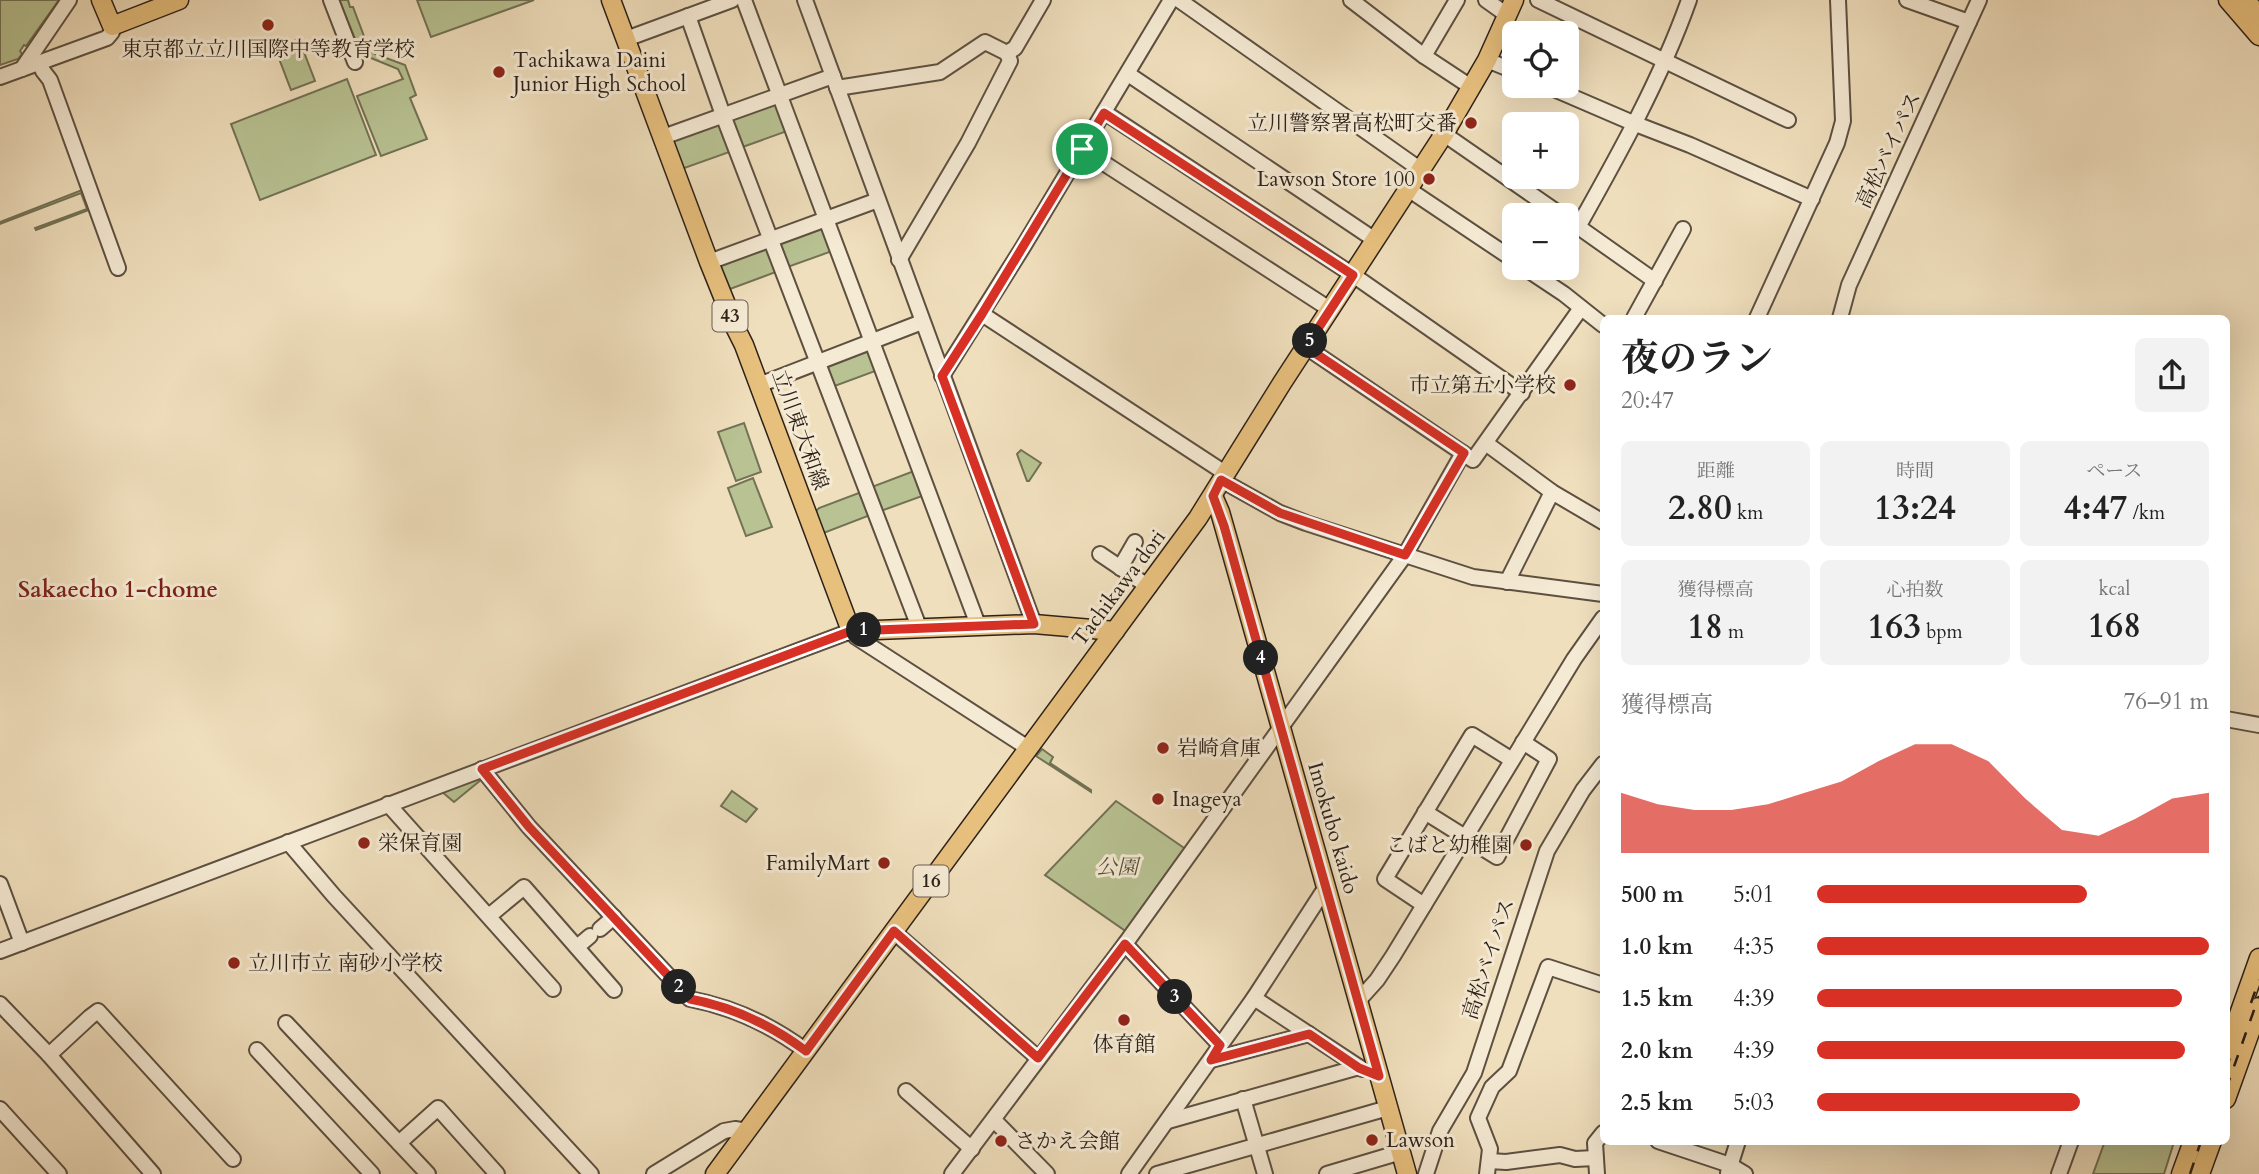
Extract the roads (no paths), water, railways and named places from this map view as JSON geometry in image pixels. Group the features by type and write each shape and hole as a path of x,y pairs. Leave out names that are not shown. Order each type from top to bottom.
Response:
{"main road":[{"path":"101,0 111,26 179,0"},
{"name":"立川東大和線","path":"611,0 851,631"},
{"path":"2228,0 2256,26"},
{"path":"2245,0 2256,26"},
{"name":"Tachikawa dori","path":"715,1174 1149,587 1220,483 1444,134 1487,60 1511,8"},
{"name":"Imokubo kaido","path":"1220,483 1224,526 1406,1174"},
{"path":"851,631 1034,624 1115,631"},
{"path":"2230,1040 2259,958"},
{"path":"2230,1088 2259,1007"},
{"path":"2181,1174 2192,1145"},
{"path":"2200,1174 2210,1145"}],"street":[{"path":"22,69 69,0"},
{"path":"331,0 355,62"},
{"path":"626,39 732,0"},
{"path":"744,0 978,625"},
{"path":"805,0 1034,624"},
{"path":"1007,53 1015,48 1043,0"},
{"path":"942,376 1171,0"},
{"path":"1179,0 1421,170"},
{"path":"1351,0 1424,56 1471,87"},
{"path":"1424,56 1457,0"},
{"path":"1486,0 1511,8"},
{"path":"1538,0 1787,120"},
{"path":"1579,212 1633,123 1677,32 1689,0"},
{"path":"1758,315 1837,143 1843,121 1838,0"},
{"path":"1907,0 1969,22"},
{"name":"高松バイパス","path":"1841,315 1849,285 1979,0"},
{"path":"688,16 723,115 919,627"},
{"path":"0,77 107,38 112,32 111,26"},
{"path":"663,137 778,95 835,82 940,72 985,42 1007,53 1010,61 992,98 899,260"},
{"path":"1487,60 1502,66"},
{"path":"40,63 50,80 118,268"},
{"path":"1128,74 1376,240"},
{"path":"1575,98 1812,199"},
{"path":"1104,113 1353,275 1522,393"},
{"path":"1444,134 1544,203"},
{"path":"1082,149 1331,310"},
{"path":"1408,190 1502,252"},
{"path":"709,262 825,220 876,196"},
{"path":"1579,228 1655,281"},
{"path":"1636,315 1683,229"},
{"path":"1543,280 1600,324"},
{"path":"1835,315 1849,285"},
{"path":"1306,347 1474,460 1581,309"},
{"path":"982,314 1220,483 1280,513 1473,577 1600,594"},
{"path":"759,385 922,322"},
{"path":"1487,444 1552,492 1600,520"},
{"path":"952,1174 1125,944 1405,555 1464,453"},
{"path":"1507,582 1552,492"},
{"path":"1120,568 1135,542"},
{"path":"1100,554 1149,587"},
{"path":"1358,1001 1377,980 1574,659 1600,622"},
{"path":"0,951 851,631 1028,748"},
{"path":"2230,720 2259,725"},
{"path":"1424,905 1385,879 1425,812 1472,735 1512,760"},
{"path":"1425,812 1497,858 1549,759 1523,742"},
{"name":"高松バイパス","path":"1426,1174 1440,1131 1474,1073 1547,851 1583,790 1600,768"},
{"path":"482,769 529,827 690,999 716,1004 752,1018 806,1051"},
{"path":"388,804 553,989"},
{"path":"288,842 334,897 591,1174"},
{"path":"0,884 22,943"},
{"path":"489,916 524,887 614,990"},
{"path":"1129,1174 1254,998 1326,887"},
{"path":"577,947 614,917"},
{"path":"894,931 1038,1058"},
{"path":"1125,944 1220,1045"},
{"path":"1595,1158 1575,1159 1560,1155 1488,1168 1490,1149 1478,1118 1492,1087 1509,1071 1548,967 1600,984"},
{"path":"1254,998 1359,1068 1379,1076"},
{"path":"0,1004 49,1055 153,1174"},
{"path":"49,1055 99,1012 233,1159"},
{"path":"286,1023 428,1174"},
{"path":"1211,1060 1309,1034"},
{"path":"257,1050 372,1174"},
{"path":"1168,1121 1359,1068"},
{"path":"906,1091 972,1149"},
{"path":"1243,1100 1265,1174"},
{"path":"399,1143 438,1108 497,1174"},
{"path":"1157,1174 1388,1108"},
{"path":"0,1109 58,1174"},
{"path":"994,1120 1047,1174"},
{"path":"654,1174 724,1131 747,1131"},
{"path":"1597,1174 1595,1143 1600,1137"},
{"path":"1668,1145 1745,1174"},
{"path":"1729,1169 1737,1145"},
{"path":"2059,1174 2070,1145"},
{"path":"1327,1174 1401,1152"}],"railway":[{"path":"2251,1003 2259,980"},
{"path":"2230,1078 2259,996"},
{"path":"2190,1174 2200,1145"}],"place":[{"name":"東京都立立川国際中等教育学校","path":"268,25"},
{"name":"Tachikawa Daini Junior High School","path":"499,72"},
{"name":"立川警察署高松町交番","path":"1471,123"},
{"name":"Lawson Store 100","path":"1429,179"},
{"name":"市立第五小学校","path":"1570,385"},
{"name":"岩崎倉庫","path":"1163,748"},
{"name":"Inageya","path":"1158,799"},
{"name":"栄保育園","path":"364,843"},
{"name":"こばと幼稚園","path":"1526,845"},
{"name":"FamilyMart","path":"884,863"},
{"name":"立川市立 南砂小学校","path":"234,963"},
{"name":"体育館","path":"1124,1020"},
{"name":"Lawson","path":"1372,1140"},
{"name":"さかえ会館","path":"1001,1141"}],"district":[{"name":"Sakaecho 1-chome","path":"118,589"}],"park label":[{"name":"公園","path":"1117,867"}]}
